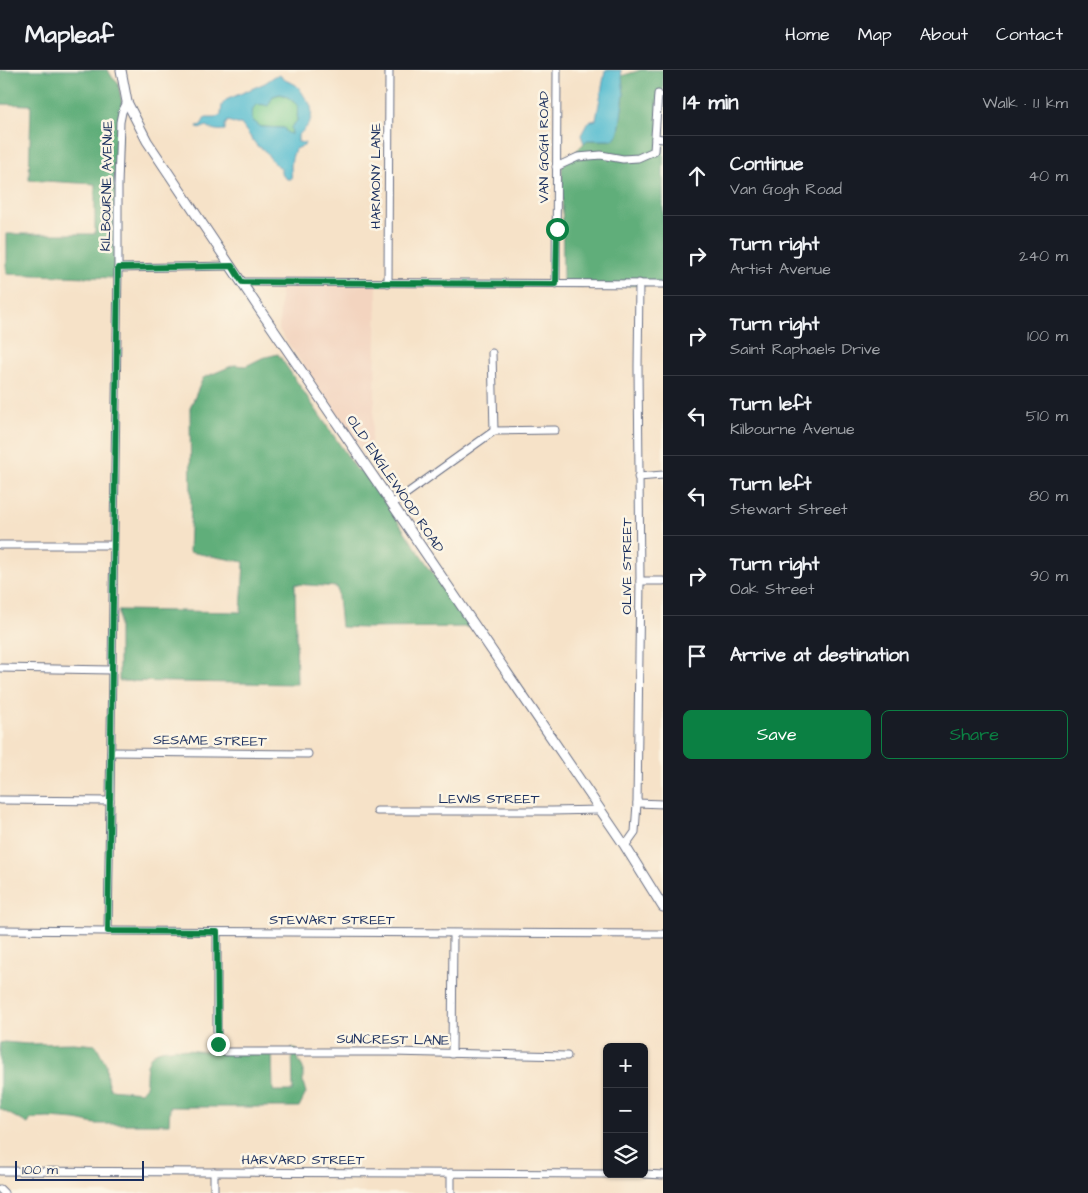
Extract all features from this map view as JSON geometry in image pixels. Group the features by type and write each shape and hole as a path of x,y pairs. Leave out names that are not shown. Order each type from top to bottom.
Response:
{"street":[{"name":"OLD ENGLEWOOD ROAD","path":"121,70 127,102 147,141 625,846 663,907"},
{"name":"HARMONY LANE","path":"388,283 389,70"},
{"name":"VAN GOGH ROAD","path":"556,284 557,70"},
{"path":"556,167 578,157 589,155 601,155 623,160 638,158 654,151 658,94"},
{"name":"KILBOURNE AVENUE","path":"108,931 118,186 120,122 127,102"},
{"path":"655,138 663,139"},
{"path":"118,268 232,266"},
{"path":"242,282 663,284"},
{"name":"OLIVE STREET","path":"625,846 635,832 637,803 640,581 638,477 639,284"},
{"path":"492,353 494,431"},
{"path":"392,504 494,431 555,430"},
{"path":"638,477 663,475"},
{"path":"0,545 113,545"},
{"path":"640,581 663,581"},
{"path":"0,668 111,670"},
{"name":"SESAME STREET","path":"111,752 308,754"},
{"path":"0,800 110,801"},
{"path":"637,803 663,804"},
{"name":"LEWIS STREET","path":"377,811 600,810"},
{"name":"STEWART STREET","path":"0,930 663,934"},
{"name":"SUNCREST LANE","path":"217,932 217,1039 220,1049 226,1052 567,1056"},
{"path":"452,1054 453,934"},
{"name":"HARVARD STREET","path":"0,1171 603,1174"},
{"path":"214,1172 214,1193"},
{"path":"451,1173 451,1193"},
{"path":"648,1174 663,1174"},
{"path":"0,1189 4,1193"}],"shaded area":[{"path":"281,284 377,285 375,398 369,461 279,330"}],"green space":[{"path":"0,70 108,70 118,83 124,108 115,278 7,274 7,234 95,234 95,184 29,180 31,105 0,104"},
{"path":"641,70 663,70 663,285 563,287 562,166 587,140 612,140 622,109 624,94 621,76"},
{"path":"280,94 292,100 298,106 297,121 292,134 289,134 284,128 261,127 252,120 254,106 264,104 273,96"},
{"path":"278,354 357,470 363,471 373,485 470,627 341,627 337,587 295,584 297,684 119,681 119,610 241,612 244,562 189,552 191,505 190,408 203,378 234,365 246,366 262,358"},
{"path":"0,1043 96,1045 106,1064 107,1080 110,1089 141,1092 146,1086 147,1066 151,1056 162,1050 176,1048 198,1051 272,1050 273,1091 293,1091 292,1047 297,1050 299,1061 303,1068 303,1082 306,1093 299,1107 170,1107 169,1124 95,1124 76,1120 49,1118 31,1119 28,1124 0,1109"}],"water":[{"path":"606,70 621,70 624,94 619,132 613,140 587,140 584,143 581,135 588,122 596,120"},
{"path":"280,75 297,86 310,104 312,113 310,122 298,135 298,142 305,143 304,146 295,149 291,162 291,179 287,179 281,174 281,168 274,163 263,149 257,146 241,124 228,121 225,125 225,130 213,129 207,126 199,129 197,126 201,125 205,118 215,118 221,115 222,105 226,100 265,83","holes":["283,95 298,106 297,121 291,127 292,134 289,134 284,128 261,127 252,120 252,112 256,105 268,106 273,96"]}],"route":[{"path":"218,1044 217,932 108,931 118,268 232,266 242,282 556,284 557,229"}]}
